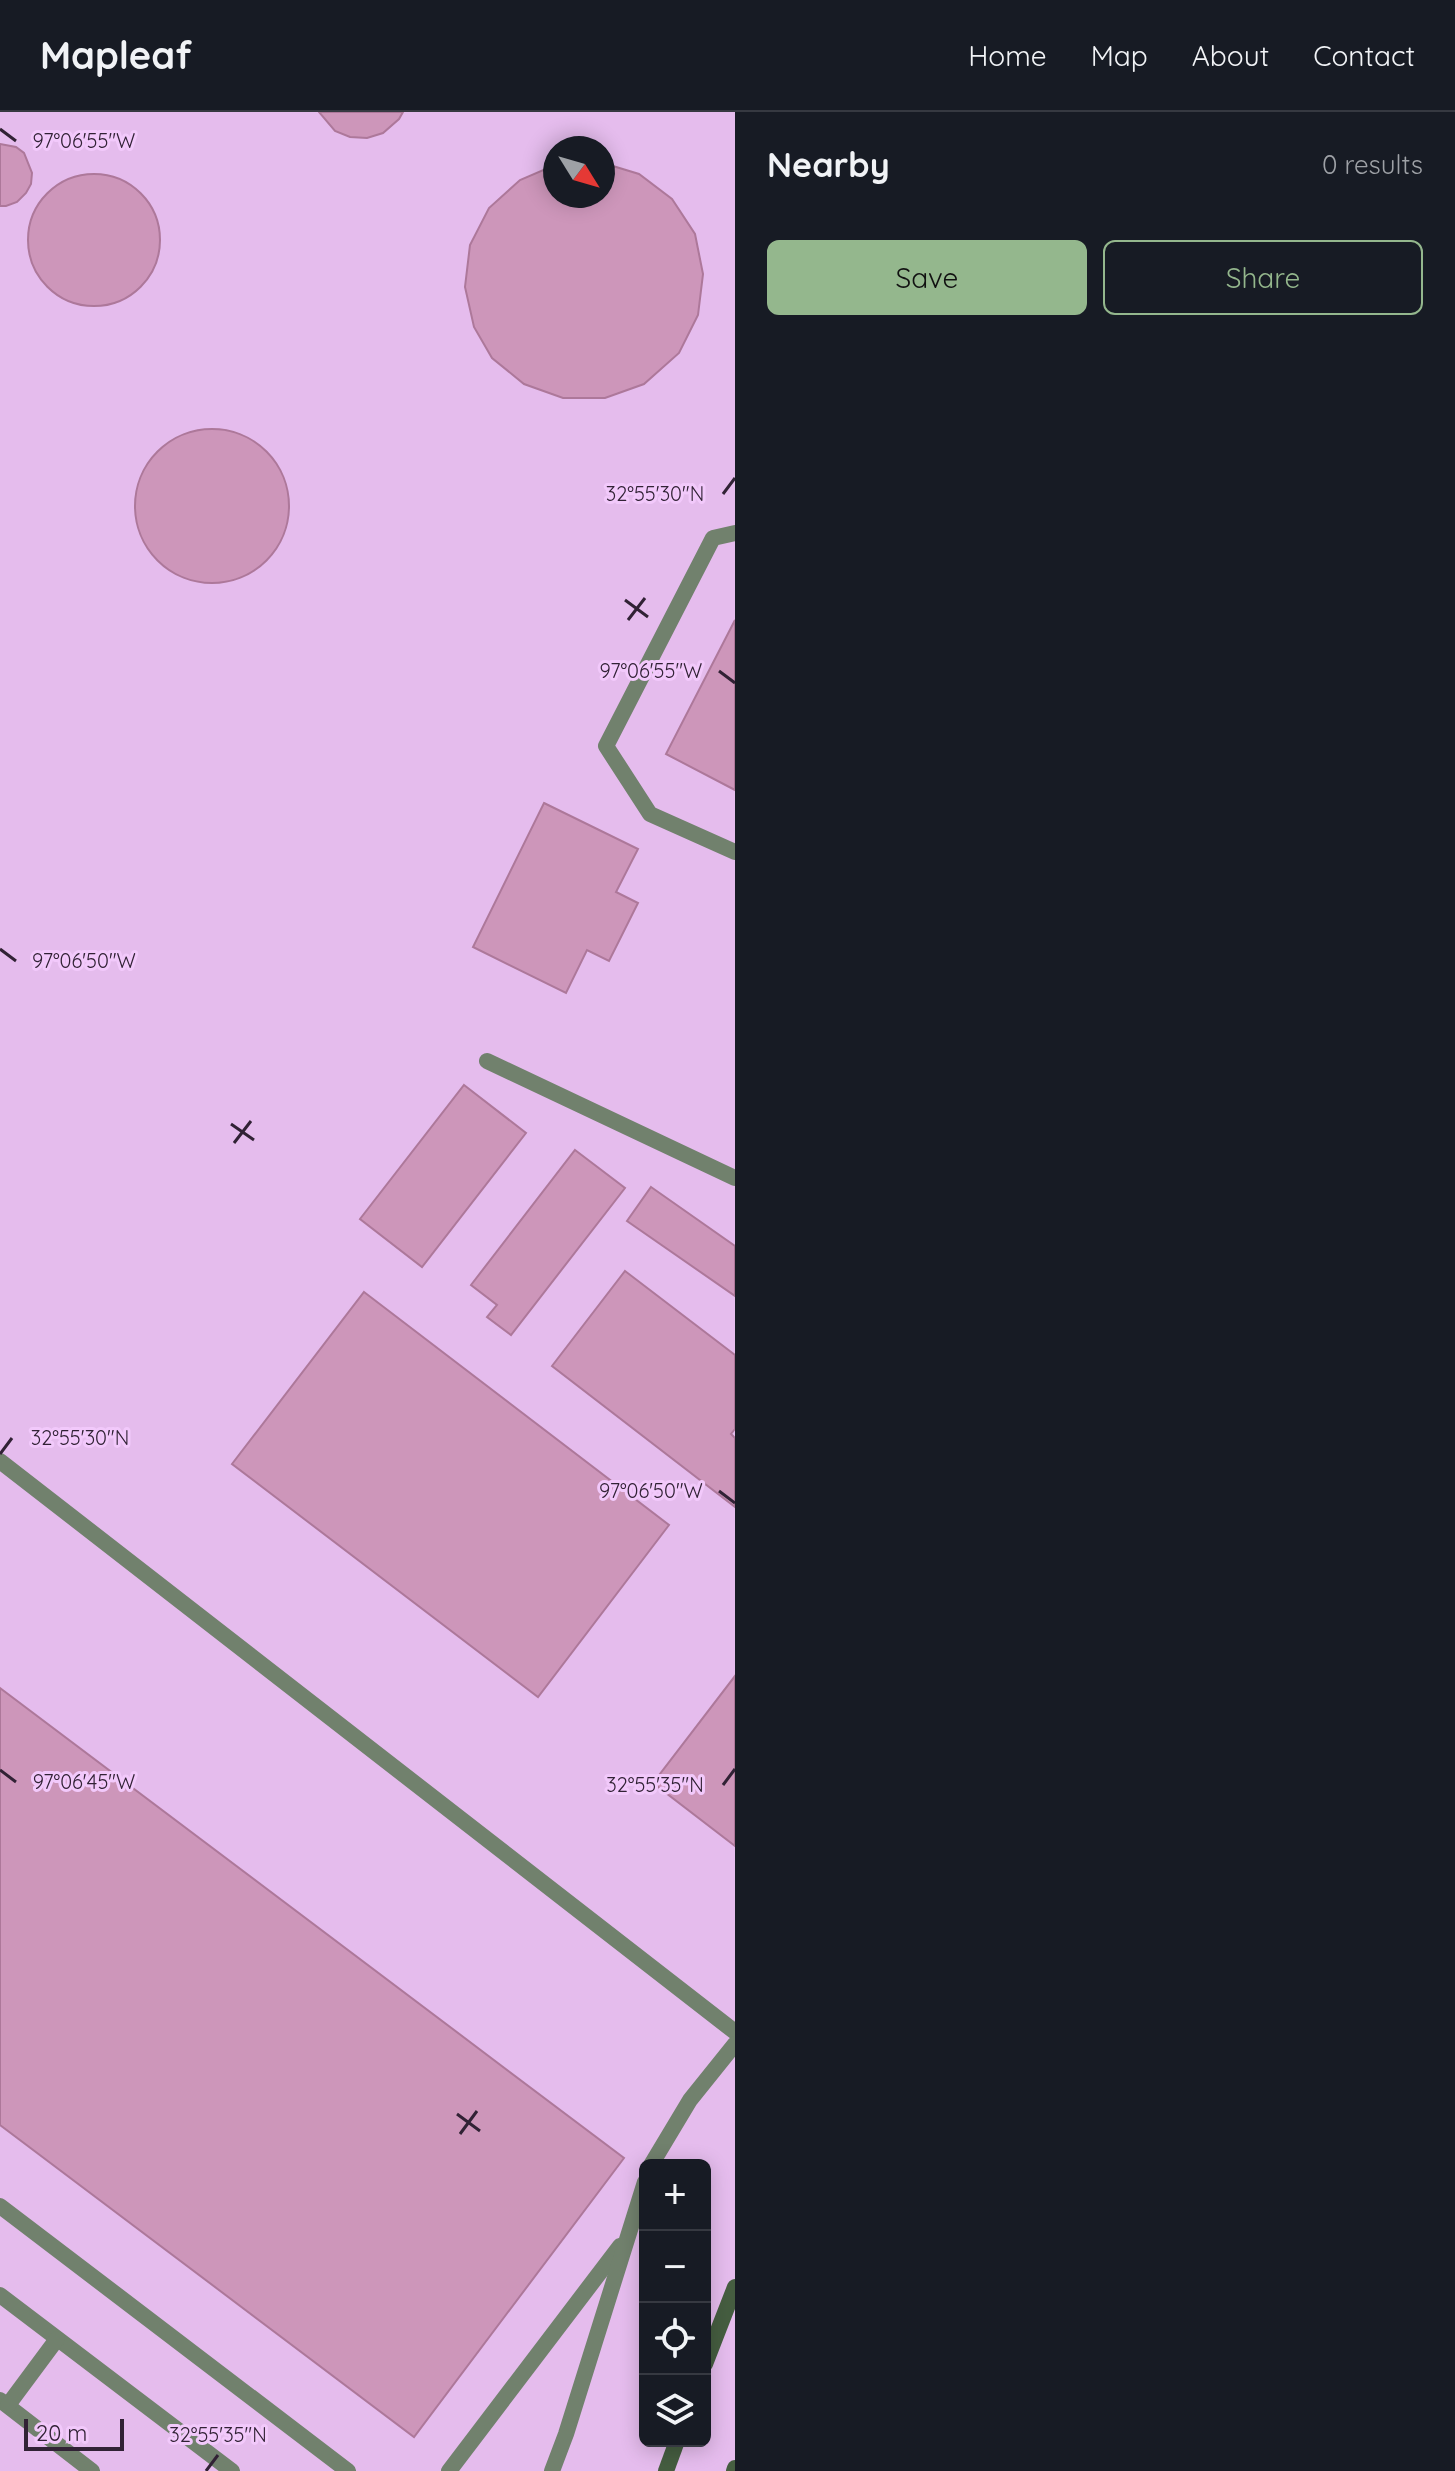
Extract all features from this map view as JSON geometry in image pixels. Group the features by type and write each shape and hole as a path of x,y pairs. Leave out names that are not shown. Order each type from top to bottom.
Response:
{"main road":[{"path":"711,2349 735,2287"},
{"path":"666,2471 675,2447"}],"lane":[{"path":"735,533 713,538 606,746 650,814 735,852"},
{"path":"487,1061 735,1178"},
{"path":"0,1461 735,2032"},
{"path":"655,2159 690,2100 735,2044"},
{"path":"552,2471 639,2200"},
{"path":"0,2206 348,2471"},
{"path":"449,2471 627,2237"},
{"path":"0,2295 232,2471"},
{"path":"57,2339 4,2402 92,2471"}],"building":[{"path":"319,112 403,112 383,133 367,138 350,137 335,131"},
{"path":"0,144 16,147 24,153 32,173 26,193 17,202 6,206 0,206"},
{"path":"615,167 639,174 672,199 695,234 703,274 698,315 679,353 644,384 605,398 563,398 524,384 492,358 474,327 465,287 470,245 489,208 520,180 543,170 543,208 615,208"},
{"path":"94,174 119,179 141,193 155,215 160,240 155,265 141,287 119,301 94,306 69,301 47,287 33,265 28,240 33,215 47,193 69,179"},
{"path":"212,429 242,435 267,451 283,476 289,506 283,536 267,561 242,577 212,583 182,577 157,561 141,536 135,506 141,476 157,451 182,435"},
{"path":"735,620 735,790 666,754"},
{"path":"544,803 638,849 616,892 638,903 609,961 587,950 566,993 473,947"},
{"path":"464,1085 526,1133 422,1267 360,1219"},
{"path":"575,1150 625,1188 511,1335 487,1317 497,1305 471,1285"},
{"path":"651,1187 735,1246 735,1296 627,1221"},
{"path":"625,1271 735,1355 735,1429 731,1434 735,1438 735,1507 552,1366"},
{"path":"364,1292 669,1525 538,1697 232,1464"},
{"path":"735,1676 735,1846 653,1783"},
{"path":"0,1688 624,2158 414,2437 0,2125"}]}
